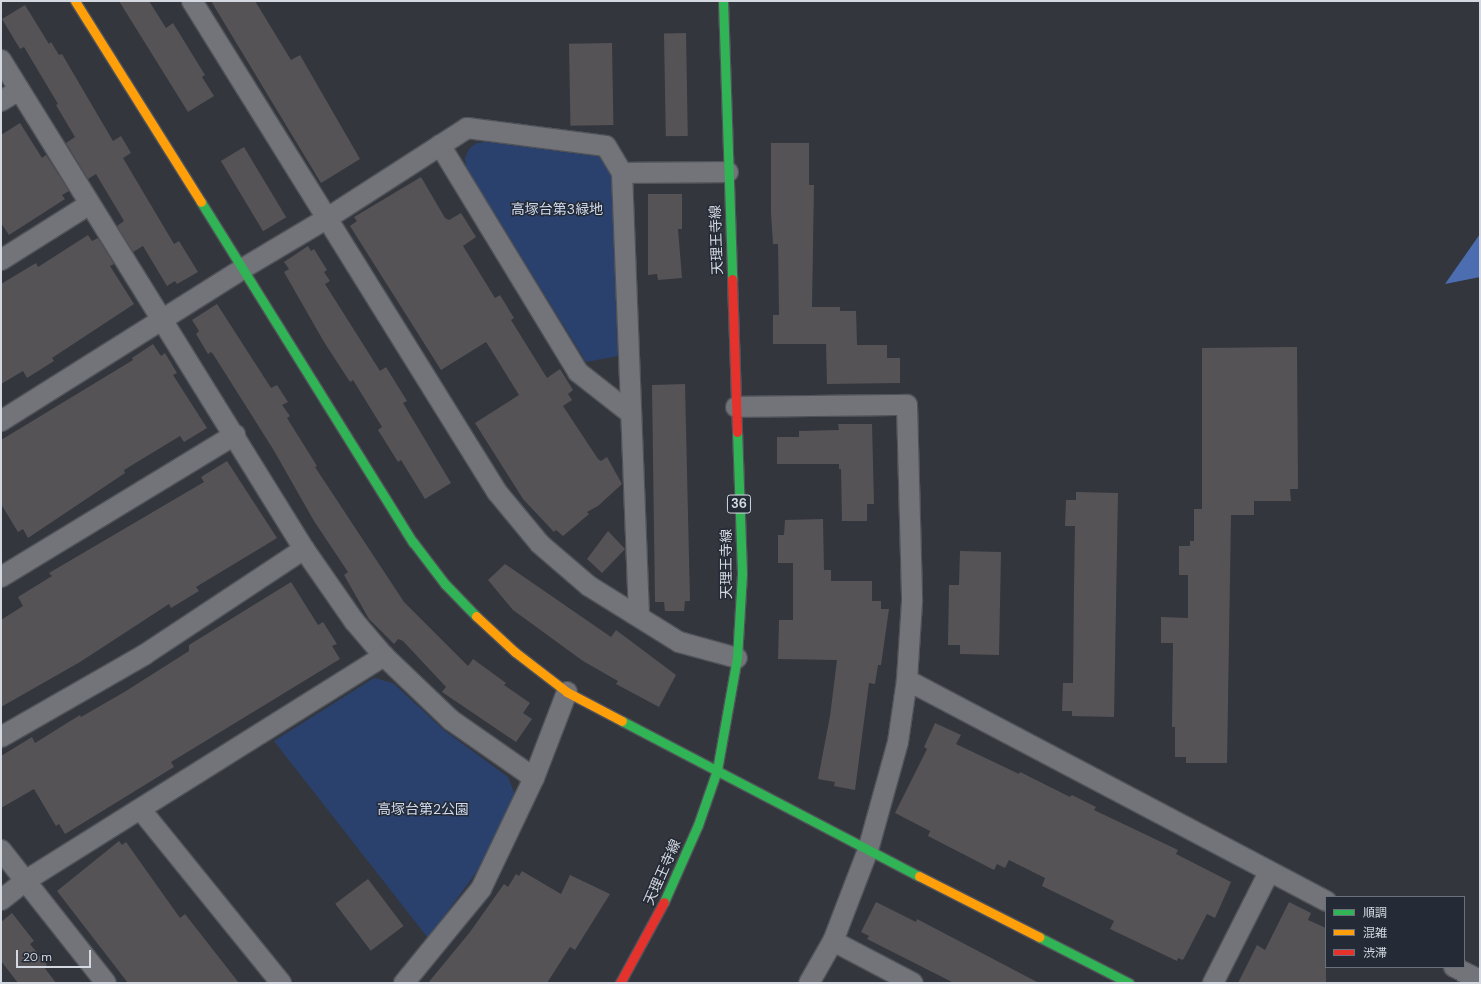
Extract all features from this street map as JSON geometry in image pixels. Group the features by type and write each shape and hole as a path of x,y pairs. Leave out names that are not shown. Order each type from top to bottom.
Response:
{"street":[{"path":"75,1 413,542 445,584 515,652 568,692 868,850 1129,983"},
{"path":"192,1 326,219 497,492 540,544 589,586 679,642 737,658"},
{"name":"天理王寺線","path":"620,983 664,904 686,856 717,770 737,658 742,573 723,1"},
{"path":"1,60 164,320 304,549 354,621 384,656 451,720 534,778"},
{"path":"1,101 19,90"},
{"path":"1,421 164,320 242,269 326,219 467,128 606,146 622,173 639,617"},
{"path":"440,145 578,372 630,412"},
{"path":"622,173 728,172"},
{"path":"1,260 90,204"},
{"path":"736,407 907,405 912,602 907,680 898,742 868,850 833,941 809,983"},
{"path":"1,577 235,435"},
{"path":"1,737 144,654 304,549"},
{"path":"1,900 24,881 141,810 384,656"},
{"path":"907,680 1325,900"},
{"path":"404,983 481,889 534,778 568,692"},
{"path":"141,810 281,983"},
{"path":"1,850 106,983"},
{"path":"1213,983 1270,872"},
{"path":"833,941 914,983"},
{"path":"1456,968 1480,980"}],"green space":[{"name":"高塚台第3緑地","path":"487,142 596,156 603,159 612,172 618,356 586,362 466,167 465,158 469,149 477,143"},
{"name":"高塚台第2公園","path":"374,678 393,683 445,731 508,777 516,797 478,870 428,938 274,741"}],"shaded area":[{"path":"1480,234 1480,277 1445,284"}],"building":[{"path":"119,1 149,1 166,28 173,23 205,75 202,77 214,96 188,112"},
{"path":"211,1 255,1 291,60 300,55 360,159 321,183"},
{"path":"25,5 49,44 51,42 59,55 62,54 113,141 121,136 131,153 123,158 174,244 179,241 198,272 177,284 175,281 167,286 143,246 133,252 117,226 124,221 96,174 88,179 66,143 75,137 56,105 58,104 24,47 20,49 2,19"},
{"path":"664,33 686,33 688,136 666,136"},
{"path":"612,43 613,125 570,126 569,44"},
{"path":"20,123 42,158 46,155 69,191 62,195 65,199 9,235 1,223 1,135"},
{"path":"771,143 809,143 809,185 814,185 812,307 840,307 840,311 856,311 857,345 887,345 887,358 900,358 900,383 827,384 826,344 773,344 773,315 779,315 778,244 773,244 771,213"},
{"path":"244,147 286,217 263,231 221,161"},
{"path":"421,177 445,218 449,220 461,213 476,237 463,246 495,298 500,295 514,318 511,320 547,378 560,369 573,390 568,394 572,400 563,406 598,459 601,461 607,457 622,484 598,506 587,512 589,514 563,536 556,530 554,532 523,499 475,423 519,395 486,342 441,370 350,226 357,221 354,217"},
{"path":"648,194 682,194 682,229 678,229 682,278 658,280 657,274 648,275"},
{"path":"88,235 92,241 98,238 114,264 110,266 134,304 52,358 54,361 27,378 23,371 1,384 1,284 36,263 38,267"},
{"path":"308,246 311,251 314,249 327,270 324,272 330,281 325,284 380,371 386,367 407,401 403,403 451,483 425,499 401,460 398,462 378,430 382,427 353,380 350,382 324,342 284,272 289,269 284,262"},
{"path":"217,304 271,388 277,385 288,402 282,405 290,416 287,418 317,466 315,467 404,602 468,666 473,659 506,683 504,685 530,703 523,713 532,719 516,742 442,692 446,687 403,641 398,639 394,644 369,619 344,575 348,572 314,521 273,449 213,354 211,352 208,354 196,334 199,331 192,320"},
{"path":"153,344 161,356 165,353 177,373 173,375 207,428 184,442 180,436 124,470 125,473 28,538 23,529 18,532 1,504 1,440 133,360 132,358"},
{"path":"1297,347 1298,489 1290,489 1291,501 1254,501 1254,515 1231,515 1227,763 1186,763 1186,757 1175,757 1175,727 1172,727 1173,643 1161,643 1161,617 1188,618 1188,575 1179,575 1179,546 1190,546 1190,541 1194,541 1194,509 1202,509 1202,348"},
{"path":"685,384 690,601 685,601 684,611 665,611 664,602 655,602 652,385"},
{"path":"838,424 872,424 874,504 867,504 867,521 842,521 841,469 839,469 839,464 777,464 777,437 799,437 799,431 839,430"},
{"path":"227,461 277,538 196,587 199,591 171,608 169,604 80,662 1,707 1,620 23,606 18,597 52,576 49,573 204,482 201,477"},
{"path":"1076,492 1118,493 1114,717 1072,716 1072,711 1062,711 1063,683 1073,683 1075,526 1065,526 1066,500 1076,500"},
{"path":"823,519 824,570 831,570 831,581 872,581 872,601 881,601 881,609 889,609 881,665 878,665 875,684 869,683 855,790 834,786 835,782 818,779 830,716 837,660 778,659 779,620 793,620 793,563 778,563 778,535 784,535 785,520"},
{"path":"608,531 625,549 602,573 587,559"},
{"path":"960,551 1001,552 999,655 960,654 960,645 948,645 949,585 959,585"},
{"path":"505,564 611,637 616,630 676,675 659,707 616,684 618,681 583,661 513,610 488,580"},
{"path":"291,582 318,625 323,622 337,644 332,646 340,659 171,762 174,767 65,834 59,824 56,826 34,789 1,808 1,756 32,737 35,743 80,715 81,717 126,691 189,651 189,645"},
{"path":"935,723 961,735 956,744 1019,774 1020,772 1070,797 1072,795 1096,807 1094,810 1178,850 1176,854 1231,882 1215,918 1207,914 1183,960 1178,958 1177,961 1110,929 1114,921 1042,886 1045,878 1009,860 1005,868 997,864 994,870 928,836 930,831 895,813 927,749 924,747"},
{"path":"119,841 122,845 126,842 180,918 185,914 239,983 128,983 57,891"},
{"path":"522,871 561,894 570,875 610,894 575,950 570,947 547,983 428,983 470,932 504,884 508,887 516,874 519,876"},
{"path":"368,879 404,926 371,951 335,904"},
{"path":"876,902 916,922 917,919 1039,983 954,983 867,939 869,936 861,932"},
{"path":"1289,902 1311,913 1308,920 1325,928 1326,983 1238,983 1257,945 1265,950"},
{"path":"12,913 34,941 30,944 47,965 44,967 56,983 18,983 1,961 1,922"}],"traffic: fast":[{"path":"723,1 732,279"},
{"path":"201,202 413,542 445,584 476,616"},
{"path":"664,902 698,825 717,770 737,658 742,573 737,432"},
{"path":"622,721 919,876"},
{"path":"1039,937 1129,983"}],"traffic: slow":[{"path":"75,1 201,202"},
{"path":"476,616 515,652 567,692 622,721"},
{"path":"919,876 1039,937"}],"traffic: jam":[{"path":"732,279 737,432"},
{"path":"620,983 664,902"}]}
